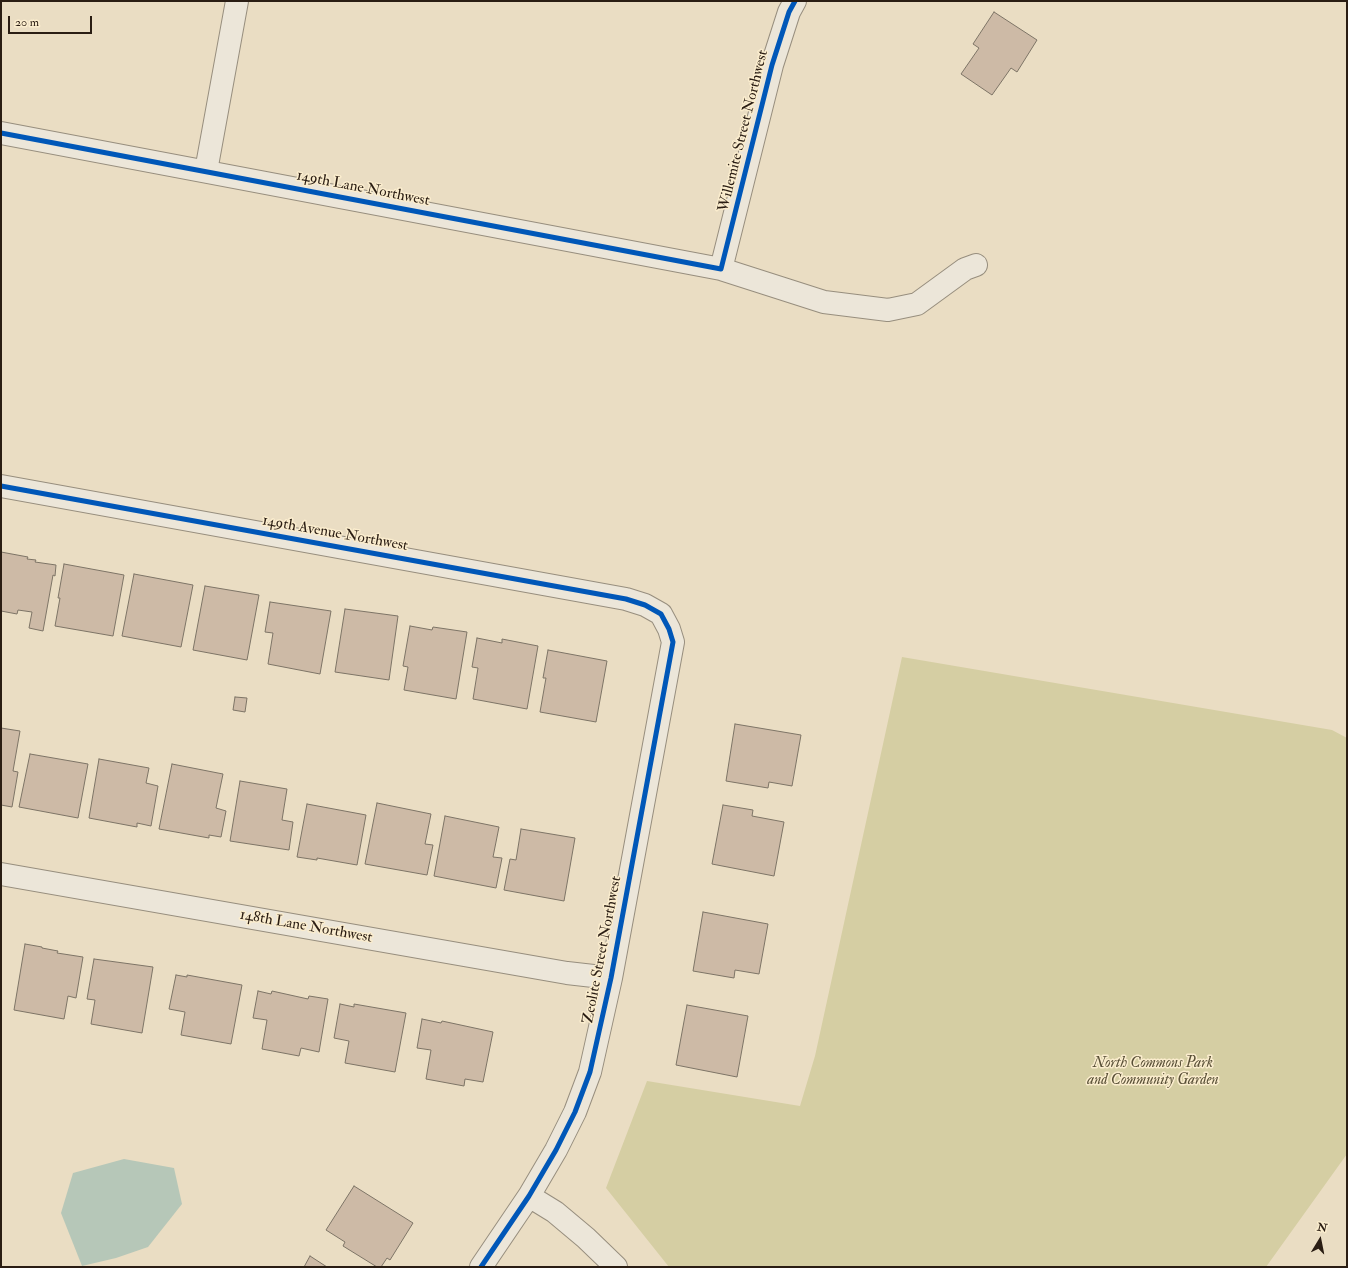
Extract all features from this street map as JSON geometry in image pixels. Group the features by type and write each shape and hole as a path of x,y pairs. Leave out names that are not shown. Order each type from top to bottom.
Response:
{"street":[{"path":"206,171 237,1"},
{"name":"Willemite Street Northwest","path":"721,269 772,65 789,12 795,1"},
{"name":"149th Lane Northwest","path":"1,133 721,269 824,302 888,310 917,304 965,269 976,266"},
{"name":"149th Avenue Northwest","path":"1,486 626,599 645,604 661,614"},
{"name":"Zeolite Street Northwest","path":"481,1267 529,1196 556,1150 578,1105 590,1072 611,978 673,642 669,628 661,614"},
{"name":"148th Lane Northwest","path":"1,874 567,973 611,978"},
{"path":"529,1196 555,1212 586,1238 616,1267"}],"green space":[{"name":"North Commons Park and Community Garden","path":"902,657 1332,730 1347,738 1347,1154 1266,1267 669,1267 606,1188 647,1081 800,1106 815,1056"}],"shaded area":[{"path":"124,1159 174,1168 182,1204 148,1247 116,1258 82,1266 61,1213 73,1173"}],"building":[{"path":"994,12 1037,40 1017,72 1011,68 992,95 961,74 979,48 973,44"},
{"path":"1,552 28,557 27,559 36,560 35,562 56,565 43,631 29,628 32,612 18,610 17,614 1,611"},
{"path":"64,564 124,575 113,636 55,626"},
{"path":"134,574 193,585 181,647 122,636"},
{"path":"205,586 259,595 247,660 193,650"},
{"path":"270,602 331,611 320,674 268,664 273,633 265,632"},
{"path":"345,609 398,616 389,680 335,672"},
{"path":"410,626 432,630 433,627 467,632 456,699 404,690 408,667 403,666"},
{"path":"477,638 502,643 502,639 538,646 527,709 473,699 478,668 472,667"},
{"path":"548,650 607,661 596,722 540,712 546,678 543,678"},
{"path":"235,697 247,698 245,712 233,710"},
{"path":"735,724 801,735 792,786 769,782 768,788 726,781"},
{"path":"1,728 20,731 13,771 18,772 12,807 1,805"},
{"path":"30,754 88,764 78,818 19,807"},
{"path":"99,759 149,768 146,783 158,786 151,826 137,823 137,827 89,818"},
{"path":"172,764 223,774 216,808 226,811 221,837 209,835 209,838 159,829"},
{"path":"240,781 287,789 282,820 293,822 289,850 230,841"},
{"path":"377,803 431,814 425,844 433,845 427,875 365,864"},
{"path":"307,804 366,815 357,865 317,858 317,860 297,857"},
{"path":"723,805 753,810 752,816 784,822 774,876 712,864"},
{"path":"445,816 499,827 493,857 502,858 496,888 434,876"},
{"path":"521,829 575,838 564,901 504,890 510,859 516,860"},
{"path":"703,912 768,924 759,974 735,970 734,978 693,971"},
{"path":"25,944 58,951 57,953 83,957 76,998 68,996 64,1019 14,1010"},
{"path":"94,959 153,967 142,1033 91,1024 95,1000 87,999"},
{"path":"176,975 187,977 187,975 242,985 231,1044 181,1035 185,1012 169,1009"},
{"path":"258,991 271,994 272,991 308,999 309,996 328,999 319,1052 301,1048 299,1056 262,1049 267,1020 253,1018"},
{"path":"340,1004 354,1007 354,1004 406,1013 395,1072 345,1063 349,1041 334,1038"},
{"path":"687,1005 748,1016 737,1077 676,1065"},
{"path":"422,1019 441,1023 442,1021 493,1032 483,1082 465,1079 464,1086 426,1079 431,1050 417,1048"},
{"path":"354,1186 413,1223 390,1260 387,1258 381,1267 377,1267 343,1246 345,1242 326,1230"},
{"path":"310,1256 327,1267 304,1267"}],"cycle path":[{"path":"1,133 721,269 772,65 789,12 795,1"},
{"path":"1,486 626,599 645,605 661,614 669,629 673,642 611,978 590,1072 575,1112 556,1150 529,1196 481,1267"}]}
